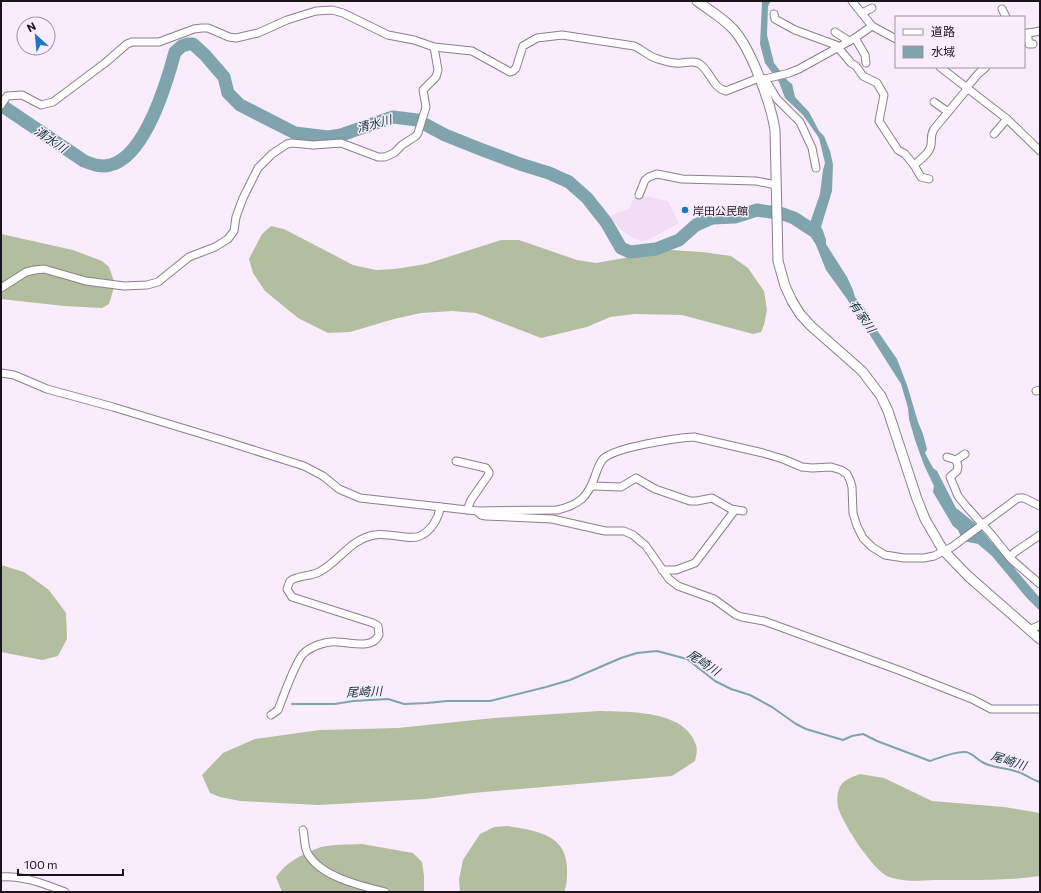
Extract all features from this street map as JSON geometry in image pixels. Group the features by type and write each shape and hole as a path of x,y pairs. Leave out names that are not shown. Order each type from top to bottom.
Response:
{"street":[{"path":"697,1 733,29 777,99 800,122 812,148 816,168"},
{"path":"852,1 872,26 895,38"},
{"path":"862,13 872,8"},
{"path":"1002,9 1006,16"},
{"path":"1,105 7,96 22,95 41,106 53,102 127,44 132,42 159,42 194,29 202,28 208,28 229,37 236,38 258,33 287,20 316,11 332,10 343,13 388,35 414,40 434,47 472,51 510,72 516,68 523,46 537,38 562,35 634,46 640,48 648,55 656,59 677,63 692,62 698,64 704,68 716,85 726,91 764,78 789,73 852,40 872,26"},
{"path":"774,14 775,19 792,29 829,42 838,47 851,63 856,66 863,76 877,83 884,95 879,121 898,150 905,154 921,177 929,179"},
{"path":"887,29 894,33 895,36"},
{"path":"835,32 852,40 865,55 866,63"},
{"path":"1033,44 1029,44 1025,34 1040,32"},
{"path":"1,288 26,272 44,269 86,281 124,286 147,285 158,282 189,258 228,240 234,231 236,217 242,198 258,168 272,154 287,144 313,145 341,142 378,157 394,153 418,133 426,107 423,90 436,77 438,70 434,47"},
{"path":"941,68 1007,119 1040,151"},
{"path":"914,165 931,146 931,134 978,74 985,68"},
{"path":"764,78 773,114 775,130 776,208 780,272 792,301 800,314 812,326 862,370 881,396 888,411 917,499 943,550 968,576 1035,627 1040,639"},
{"path":"934,102 948,112"},
{"path":"994,134 1007,119"},
{"path":"639,195 645,180 657,174 682,179 756,180 776,184"},
{"path":"1,373 14,375 47,389 158,421 304,466 323,476 339,489 360,498 467,510 557,510 568,508 582,500 592,486 599,465 603,459 609,455 628,448 683,438 703,439 783,458 802,467 831,467 841,470 847,474 852,487 853,513 863,538 872,547 885,554 904,558 924,558 934,556 943,550 952,547 1018,498 1024,498 1040,506"},
{"path":"956,460 965,454"},
{"path":"947,457 956,460"},
{"path":"456,460 486,468 489,472 470,500 467,510"},
{"path":"956,460 958,466 957,471 950,477 955,489 966,506 981,525 1023,571 1040,584"},
{"path":"592,486 621,488 636,478 655,489 683,498 697,501 712,498 735,510 743,511"},
{"path":"271,715 278,710 300,658 310,649 330,642 366,644 376,640 379,635 379,629 373,623 292,597 287,589 290,581 319,572 350,545 367,537 385,534 411,538 420,536 426,532 437,519 440,507"},
{"path":"477,510 481,515 486,516 552,519 604,531 624,531 633,534 646,546 669,579 678,586 714,600 736,615 764,621 888,666 972,699 991,709 1040,709"},
{"path":"662,570 676,570 696,563 735,510"},
{"path":"1010,557 1040,535"},
{"path":"303,830 306,850 312,860 319,867 329,874 368,888 385,892"},
{"path":"1,877 9,876 30,880 65,892"}],"shaded area":[{"path":"636,194 668,201 679,223 650,239 641,241 633,238 620,229 610,216 629,209"}],"green space":[{"path":"271,226 284,229 353,265 376,270 395,269 426,264 501,240 519,240 577,260 596,263 670,250 731,256 748,268 764,291 767,310 761,332 753,334 682,315 635,314 610,317 587,327 541,338 476,313 452,311 421,313 350,332 328,333 298,318 265,291 253,273 249,259 262,234"},
{"path":"1,234 73,250 102,261 109,267 115,284 109,304 102,308 64,306 1,299"},
{"path":"1,565 24,572 49,590 66,613 67,639 58,656 42,660 1,652"},
{"path":"600,711 655,715 669,719 681,725 690,734 697,747 695,761 672,776 473,793 426,799 319,805 240,801 220,797 210,793 202,775 223,753 255,739 320,730 398,728 494,718"},
{"path":"860,774 884,778 932,801 1004,807 1040,813 1040,876 1027,878 917,881 900,880 889,877 875,866 867,857 852,835 838,807 838,791 842,783"},
{"path":"508,826 529,830 548,836 562,849 566,859 567,871 566,887 564,892 460,892 459,879 463,860 480,834 494,827"},
{"path":"362,844 413,853 422,862 424,892 282,892 276,877 290,862 321,847"}],"water":[{"name":"有家川","path":"761,1 771,1 768,6 767,35 774,63 792,84 795,97 809,112 819,131 824,136 830,151 833,164 832,191 821,227 826,239 826,244 847,277 855,297 869,314 872,323 897,359 923,434 927,449 925,453 933,468 937,471 956,508 975,523 1040,598 1040,611 1026,597 992,556 978,544 963,541 958,530 953,526 933,492 934,486 924,465 915,440 901,384 847,299 826,270 816,245 811,237 810,223 820,194 825,163 819,138 803,115 785,98 779,82 765,63 760,44"}],"waterway":[{"name":"清水川","path":"1,105 84,161 100,166 107,166 123,159 134,148 144,134 160,99 175,52 182,46 193,44 205,55 224,77 228,93 240,105 295,133 328,137 341,135 393,117 417,120 445,135 520,164 549,173 569,182 587,198 606,222 621,248 630,252 656,249 679,240 696,225 712,218 735,217 757,210 783,214 794,218 817,233"},
{"name":"尾崎川","path":"292,704 335,704 353,701 388,699 404,704 447,701 490,701 570,680 621,658 637,653 657,651 687,659 715,681 731,689 750,695 806,729 843,740 852,736 863,734 877,741 930,761 953,753 966,752 982,762 1018,772 1040,782"}],"place":[{"name":"岸田公民館","path":"685,210"}]}
